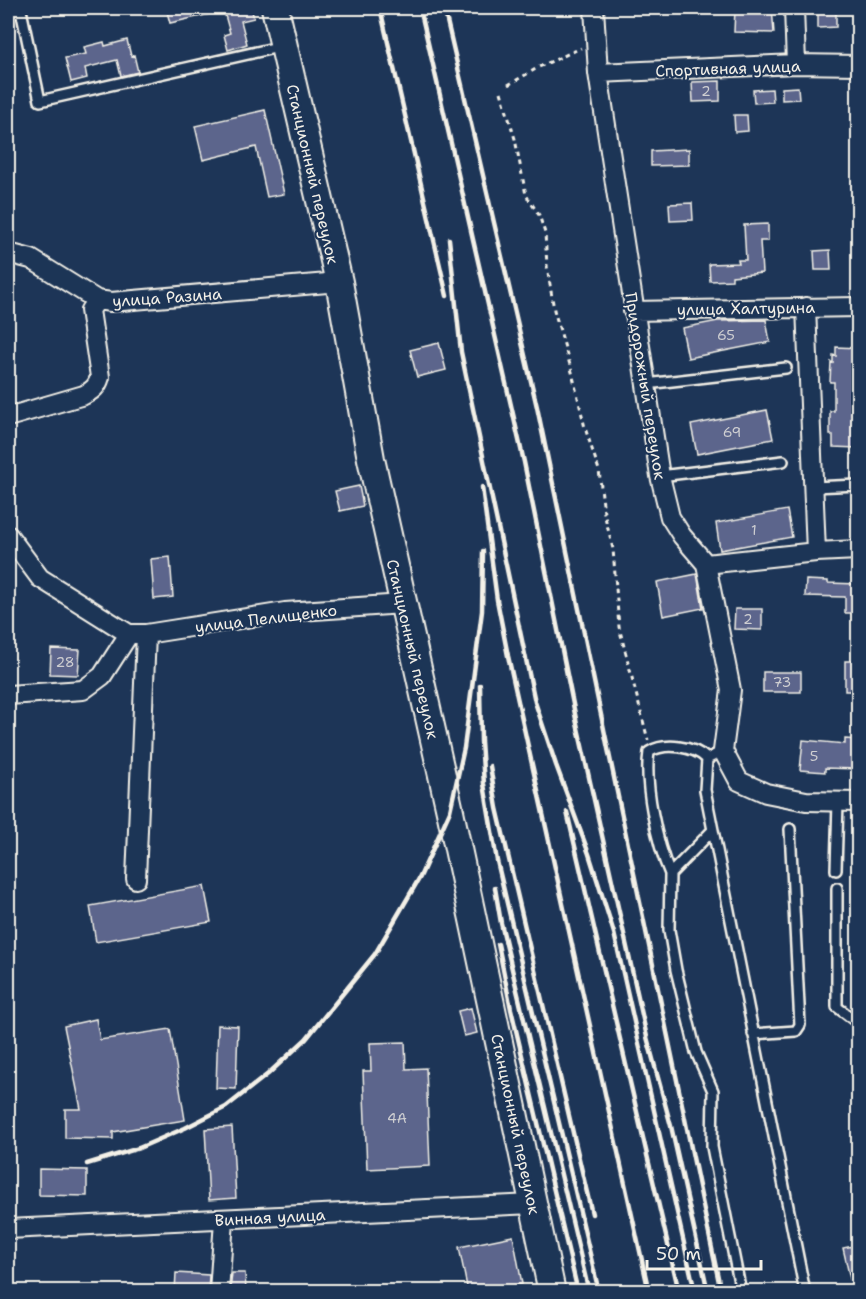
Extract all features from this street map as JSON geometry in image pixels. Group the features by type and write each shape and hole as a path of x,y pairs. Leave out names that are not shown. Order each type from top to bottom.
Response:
{"main road":[{"name":"Станционный переулок","path":"275,8 339,282 371,459 450,811 552,1292"}],"street":[{"name":"Придорожный переулок","path":"594,8 598,73 660,476 670,517 681,536 706,564"},
{"path":"794,8 796,64"},
{"name":"Спортивная улица","path":"598,73 796,64 858,65"},
{"name":"улица Разина","path":"8,253 32,259 97,300 111,302 339,282"},
{"path":"8,417 84,395 98,385 100,377 90,310 97,300"},
{"path":"806,307 816,552"},
{"name":"улица Халтурина","path":"633,310 858,307"},
{"path":"8,535 40,578 137,634"},
{"path":"858,550 816,552 706,564 730,690 715,755 739,781 766,793 806,801 858,802"},
{"name":"улица Пелищенко","path":"137,634 285,612 403,604"},
{"path":"8,695 83,690 102,676 137,634"},
{"path":"136,879 137,634"},
{"name":"Винная улица","path":"8,1229 533,1204"},
{"path":"219,1292 224,1220"}],"lane":[{"path":"8,15 21,10 40,101 283,46"},
{"path":"646,384 786,368"},
{"path":"660,476 783,461"},
{"path":"813,487 858,485"},
{"path":"741,1292 712,1147 713,1091 696,1053 676,970 669,930 670,874 661,853 649,787 648,752 669,747 693,749 715,755 705,790 805,1292"},
{"path":"836,870 838,802"},
{"path":"753,1034 796,1031 800,1025 790,829"},
{"path":"670,874 712,831"},
{"path":"837,888 837,1007 858,1023"}],"path":[{"path":"507,86 597,41"},
{"path":"501,92 515,139 526,195 539,215 545,233 547,266 554,310 598,470 604,513 613,549 619,627 652,750"}],"building":[{"path":"166,8 214,8 215,13 170,23"},
{"path":"223,8 251,8 254,18 241,21 247,44 228,50 224,35 230,33"},
{"path":"756,8 772,8 774,33 734,32 735,9 756,10"},
{"path":"818,8 836,8 836,27 818,28"},
{"path":"127,40 138,72 121,76 117,60 85,68 87,78 71,82 65,58 86,54 84,47 104,42 105,46"},
{"path":"720,81 720,101 693,102 692,82"},
{"path":"798,87 799,99 782,100 782,88"},
{"path":"772,89 773,102 754,103 753,90"},
{"path":"265,110 284,194 267,197 256,147 203,160 195,126"},
{"path":"734,115 747,115 748,131 735,132"},
{"path":"689,149 689,165 651,166 651,151"},
{"path":"692,203 693,220 670,221 669,204"},
{"path":"768,224 768,241 760,241 762,273 732,276 732,280 710,281 709,264 739,263 738,260 746,260 744,225"},
{"path":"830,250 831,270 815,270 814,251"},
{"path":"766,320 770,342 688,358 682,328 718,321"},
{"path":"439,343 446,370 417,377 410,350"},
{"path":"836,347 858,348 858,448 833,447 833,435 830,435 830,411 834,411 834,382 830,382 831,362 833,363 833,355 836,356"},
{"path":"767,410 773,439 697,454 691,425"},
{"path":"359,486 363,506 340,511 335,491"},
{"path":"787,510 792,537 720,550 716,523"},
{"path":"170,557 173,597 154,599 151,559"},
{"path":"697,574 703,608 663,616 657,582"},
{"path":"806,580 858,584 858,613 845,613 845,597 805,596"},
{"path":"735,609 762,609 762,630 734,629"},
{"path":"51,649 80,650 78,675 50,674"},
{"path":"845,661 858,661 858,691 845,691"},
{"path":"763,672 801,672 801,692 763,692"},
{"path":"845,739 858,740 858,769 825,768 825,772 800,770 803,740 845,744"},
{"path":"204,886 211,922 96,942 90,906"},
{"path":"471,1008 477,1033 464,1036 458,1011"},
{"path":"96,1019 100,1040 170,1029 185,1120 113,1132 113,1139 65,1138 65,1109 81,1109 64,1026"},
{"path":"218,1025 238,1026 236,1089 216,1088"},
{"path":"405,1042 406,1069 426,1068 430,1166 367,1169 363,1071 371,1071 370,1043"},
{"path":"232,1127 236,1198 209,1200 205,1129"},
{"path":"39,1169 87,1170 87,1196 39,1195"},
{"path":"513,1236 522,1284 481,1292 468,1292 459,1247"},
{"path":"858,1245 858,1292 853,1292 843,1248"},
{"path":"176,1273 209,1275 208,1292 175,1292"},
{"path":"232,1273 245,1273 246,1292 230,1292"}],"railway":[{"path":"380,8 447,296"},
{"path":"420,8 524,462 576,719 647,1037 671,1126 708,1292"},
{"path":"444,8 537,407 721,1292"},
{"path":"449,239 461,352 535,702 589,854 614,933 695,1292"},
{"path":"482,487 497,600 508,656 649,1292"},
{"path":"87,1164 139,1148 226,1107 268,1074 306,1039 375,954 420,877 450,811 464,748 482,611 483,551"},
{"path":"480,685 484,784 497,861 599,1292"},
{"path":"490,766 497,808 592,1214"},
{"path":"567,812 679,1292"},
{"path":"495,888 501,923 589,1292"},
{"path":"498,944 511,1009 578,1292"}]}
